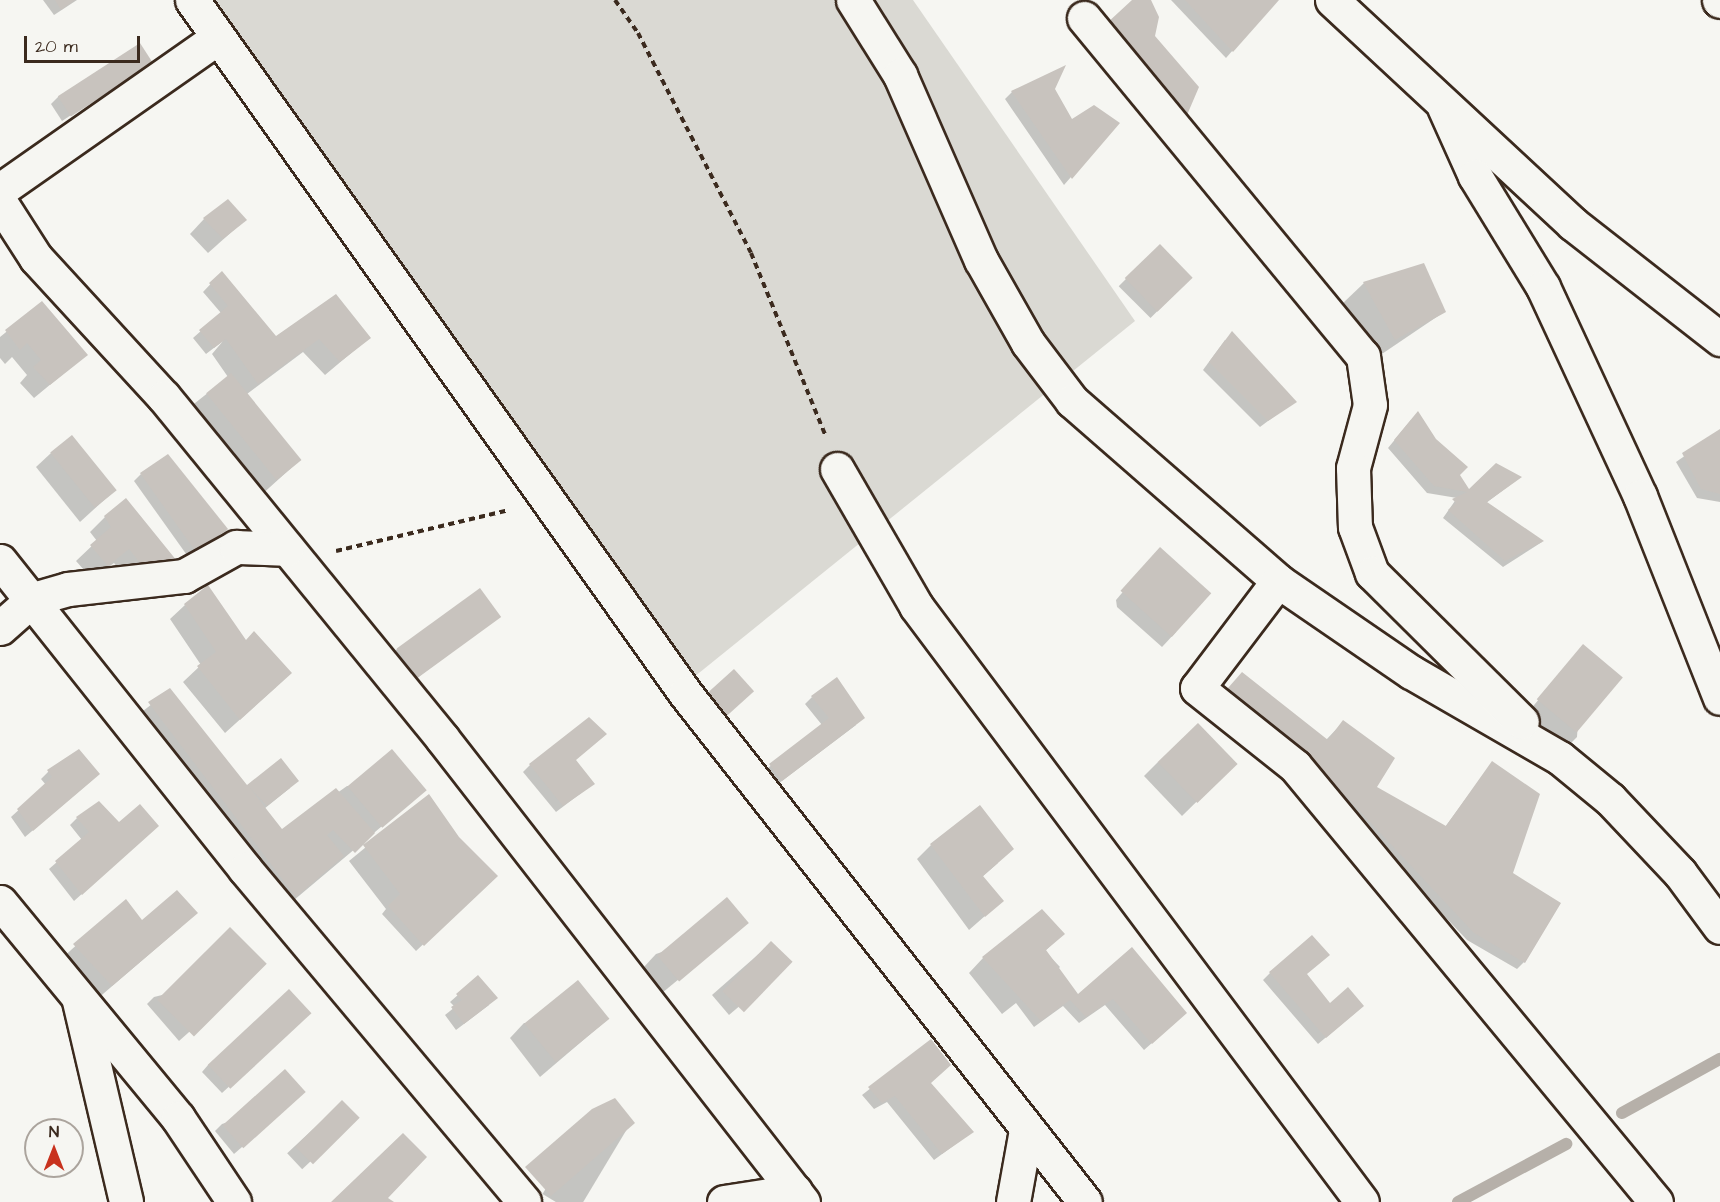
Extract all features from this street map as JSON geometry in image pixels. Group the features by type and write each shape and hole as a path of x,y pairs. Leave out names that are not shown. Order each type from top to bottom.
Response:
{"street":[{"path":"192,0 217,38 555,506 685,693 1026,1130 1085,1202"},
{"path":"853,0 900,75 981,260 1028,343 1072,401 1278,580 1411,672 1560,758"},
{"path":"1332,0 1444,107 1573,224 1720,339"},
{"path":"1084,18 1364,356 1370,405 1353,468 1355,527 1372,573 1560,758 1618,807 1680,873 1720,927"},
{"path":"0,190 217,38"},
{"path":"1444,107 1475,176 1548,297 1640,496 1720,698"},
{"path":"0,202 36,258 164,397 442,738 799,1197"},
{"path":"837,469 916,606 1362,1202"},
{"path":"0,628 33,599 68,589 184,576 236,546 288,549"},
{"path":"0,561 33,599 245,869 525,1202"},
{"path":"1278,580 1197,688 1295,766 1656,1202"},
{"path":"0,902 178,1118 234,1202"},
{"path":"77,994 126,1202"},
{"path":"1013,1202 1026,1130"},
{"path":"724,1202 799,1197"}],"path":[{"path":"615,0 638,33 751,253 837,469"},
{"path":"288,549 340,551 482,513 555,506"}],"shaded area":[{"path":"203,0 913,0 1135,321 694,677"}],"building":[{"path":"55,0 75,0 61,10"},
{"path":"1132,0 1151,0 1159,17 1155,36 1199,87 1187,115 1106,24"},
{"path":"1185,0 1279,0 1233,52"},
{"path":"140,43 153,63 71,117 58,96"},
{"path":"1066,65 1055,89 1072,119 1094,105 1120,123 1072,179 1011,91"},
{"path":"228,199 247,220 223,239 203,218"},
{"path":"1160,244 1193,278 1157,312 1125,278"},
{"path":"1424,263 1446,312 1395,340 1363,282"},
{"path":"222,271 276,336 336,294 371,338 340,362 319,339 258,384 226,339 214,348 199,330 228,306 209,283"},
{"path":"42,301 88,355 50,385 33,367 41,360 27,343 20,350 5,330"},
{"path":"1232,331 1297,402 1268,421 1209,362"},
{"path":"231,373 301,460 277,480 206,393"},
{"path":"1418,411 1436,439 1468,467 1460,475 1469,489 1496,463 1522,477 1487,502 1544,541 1505,561 1448,510 1456,503 1452,499 1467,492 1434,486 1394,440"},
{"path":"1720,429 1720,494 1701,489 1682,453"},
{"path":"72,435 117,490 95,508 50,453"},
{"path":"168,454 228,529 196,552 140,473"},
{"path":"126,498 177,561 145,569 129,549 108,566 90,545 111,527 104,516"},
{"path":"1160,547 1211,593 1172,637 1121,591"},
{"path":"208,585 246,640 254,631 292,673 240,720 197,666 216,652 184,604"},
{"path":"480,588 501,617 418,678 397,649"},
{"path":"1583,644 1623,677 1577,733 1537,699"},
{"path":"734,669 754,691 726,717 706,694"},
{"path":"1242,672 1328,740 1343,720 1395,758 1377,787 1446,826 1492,761 1540,794 1513,873 1561,903 1525,963 1474,933 1298,745 1228,688"},
{"path":"837,677 865,718 782,781 769,764 829,718 811,696"},
{"path":"170,688 247,785 281,758 299,781 267,806 250,788 282,829 336,788 375,833 355,853 333,830 327,835 344,856 296,897 148,702"},
{"path":"589,717 607,734 576,760 595,784 563,806 529,764"},
{"path":"1198,723 1238,764 1197,803 1158,762"},
{"path":"79,749 100,774 33,831 17,809 52,777 47,770"},
{"path":"392,749 427,790 382,828 348,786"},
{"path":"429,794 459,837 498,876 424,946 388,906 400,894 363,845"},
{"path":"99,801 119,822 140,804 159,826 82,895 55,861 89,832 76,817"},
{"path":"980,805 1014,849 983,876 1004,901 985,917 930,844"},
{"path":"177,890 198,913 112,986 73,944 126,899 142,920"},
{"path":"727,897 749,923 679,982 657,955"},
{"path":"1042,909 1065,934 1046,950 1078,994 1132,947 1187,1013 1152,1044 1113,999 1086,1017 1070,1000 1041,1021 982,957"},
{"path":"230,927 267,964 194,1037 157,1000"},
{"path":"1312,935 1330,955 1307,974 1330,1003 1348,987 1364,1006 1326,1038 1269,972"},
{"path":"771,941 793,962 744,1012 722,991"},
{"path":"478,975 498,998 464,1024 451,1007 462,1000 456,994"},
{"path":"578,980 609,1019 556,1062 524,1023"},
{"path":"289,989 312,1013 230,1089 208,1065"},
{"path":"931,1039 951,1065 931,1083 974,1132 942,1154 895,1096 882,1103 868,1087"},
{"path":"285,1069 306,1092 243,1148 223,1125"},
{"path":"615,1098 635,1123 551,1196 525,1167 592,1109"},
{"path":"342,1100 360,1118 313,1164 295,1147"},
{"path":"403,1133 427,1157 388,1198 394,1202 331,1202"}],"waterway":[{"path":"1622,1113 1720,1059"},
{"path":"1458,1202 1566,1144"}]}
